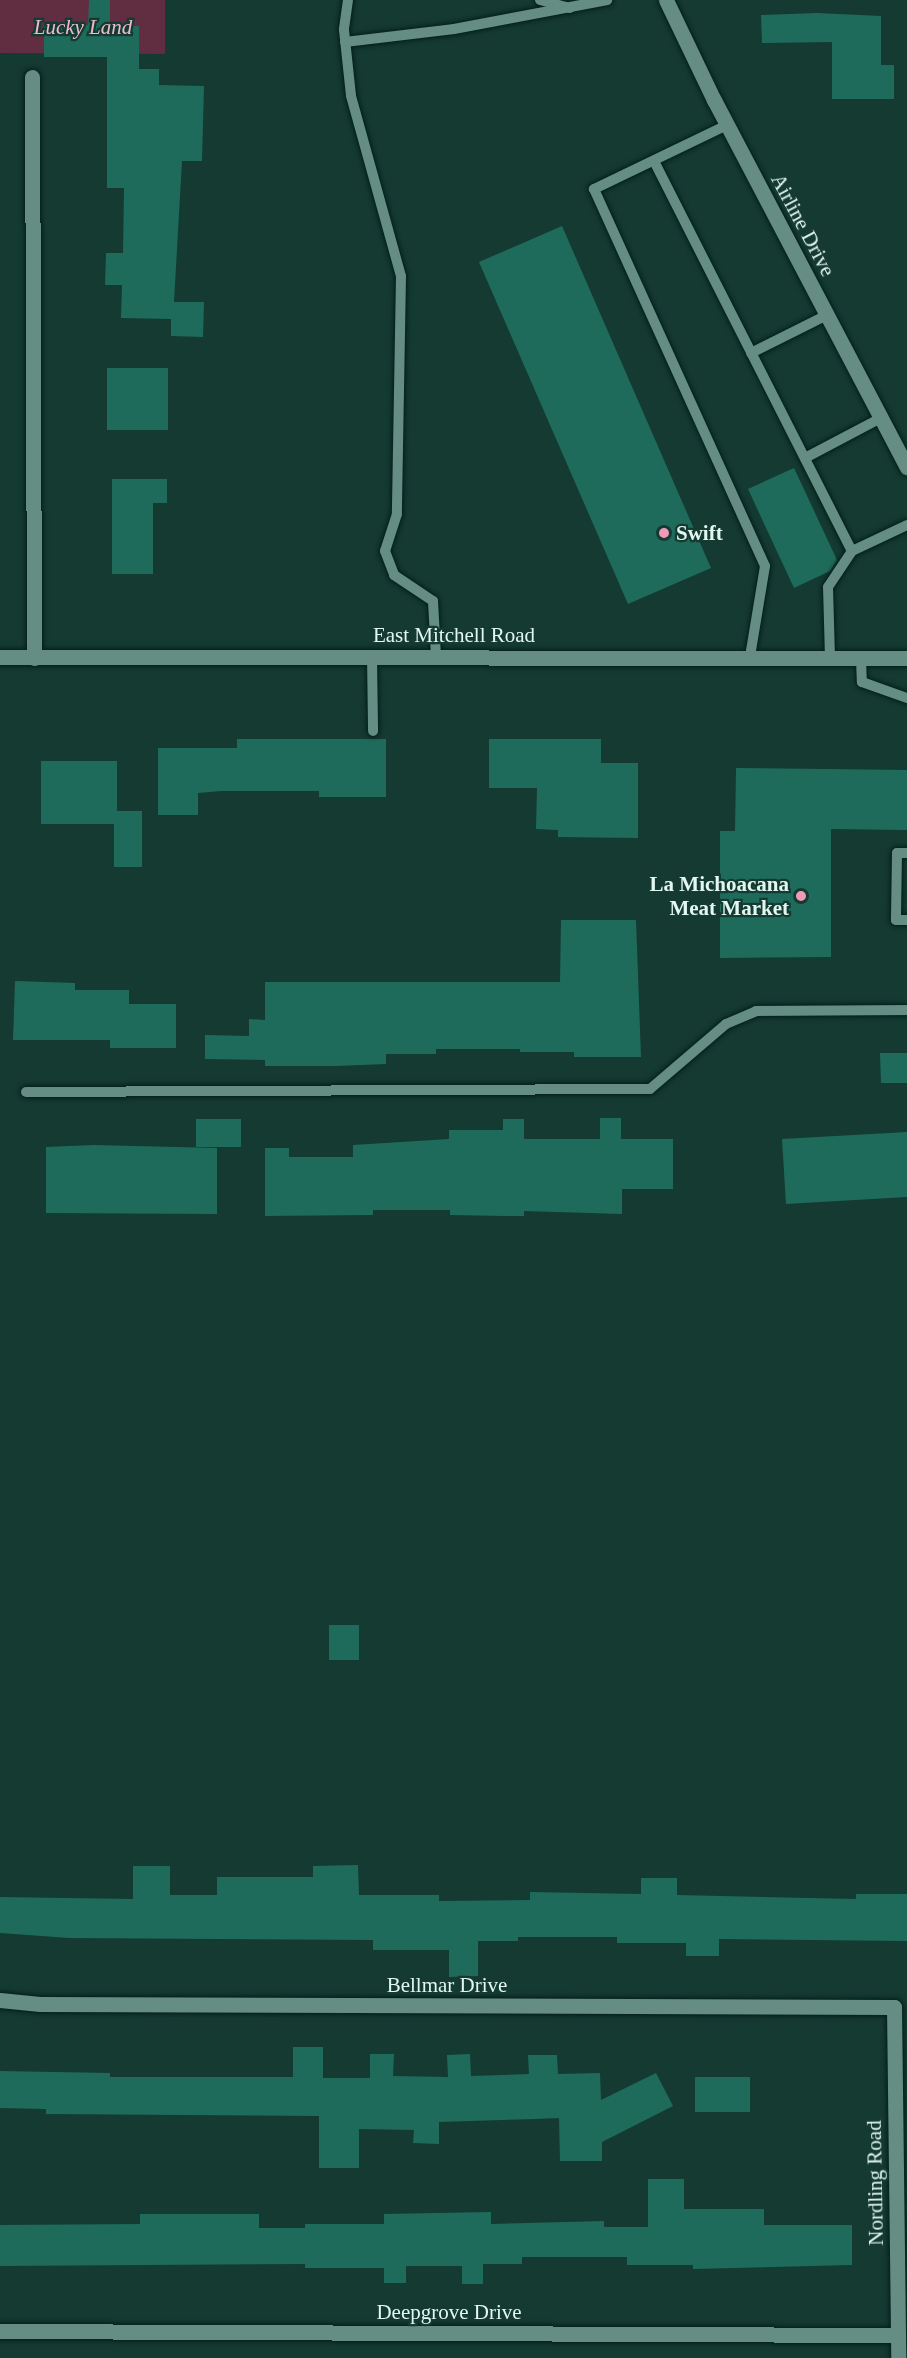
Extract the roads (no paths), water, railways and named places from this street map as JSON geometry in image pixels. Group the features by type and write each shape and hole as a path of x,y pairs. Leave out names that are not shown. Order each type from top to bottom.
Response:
{"street":[{"name":"Airline Drive","path":"666,0 727,125 907,467"},
{"path":"32,77 34,658"},
{"name":"East Mitchell Road","path":"0,657 907,658"},
{"name":"Bellmar Drive","path":"0,2000 40,2004 894,2007"},
{"name":"Nordling Road","path":"894,2007 898,2358"},
{"name":"Deepgrove Drive","path":"0,2331 898,2335"}],"lane":[{"path":"348,0 345,42 351,96 401,276 397,514 385,551 394,575 433,601 436,656"},
{"path":"540,0 573,9"},
{"path":"345,42 573,9 607,0"},
{"path":"727,125 594,189 765,566 750,657"},
{"path":"654,161 852,551"},
{"path":"751,353 826,315"},
{"path":"806,458 880,418"},
{"path":"830,658 828,587 852,551 907,525"},
{"path":"372,656 373,731"},
{"path":"861,658 862,682 907,698"},
{"path":"907,853 897,853 896,920 907,920"},
{"path":"26,1092 650,1089 726,1024 756,1011 907,1010"}],"place":[{"name":"Swift","path":"664,533"},
{"name":"La Michoacana Meat Market","path":"801,896"}],"park label":[{"name":"Lucky Land","path":"83,27"}]}
